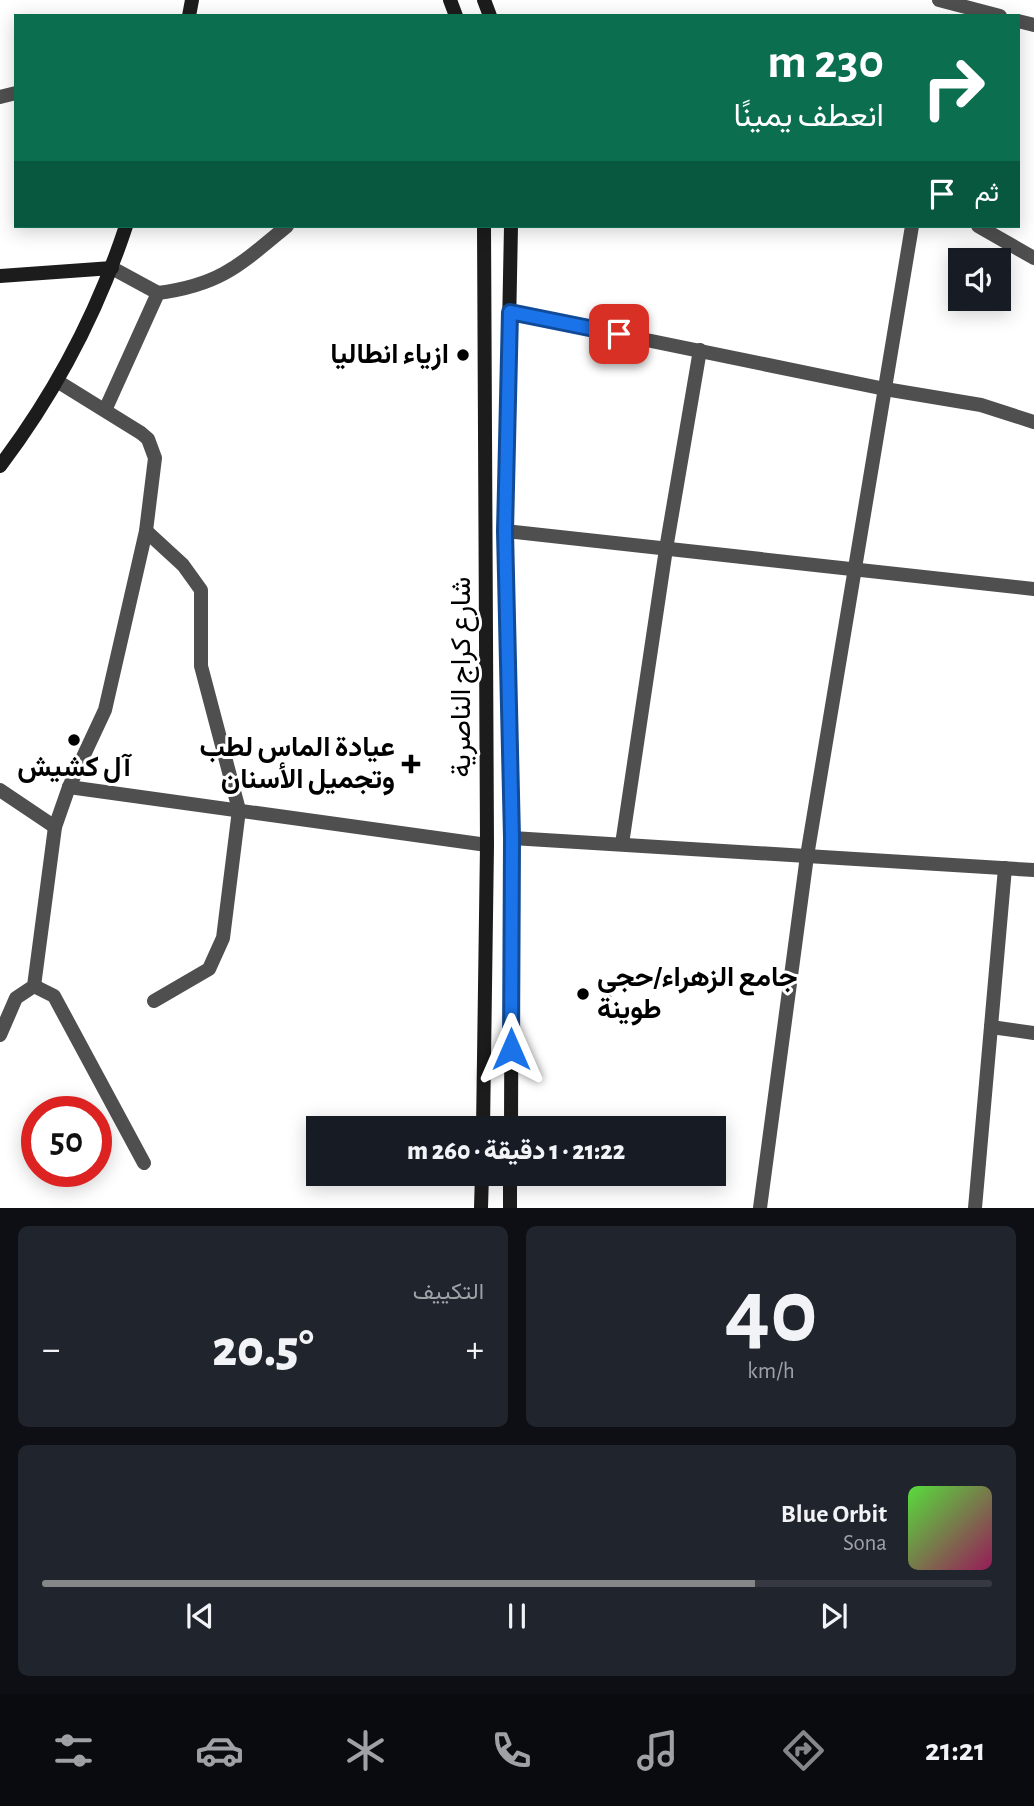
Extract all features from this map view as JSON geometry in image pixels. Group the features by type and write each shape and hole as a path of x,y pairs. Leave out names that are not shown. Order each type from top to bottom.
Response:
{"main road":[{"path":"0,466 16,445 79,343 112,268 125,228"},
{"name":"شارع كراج الناصرية","path":"483,1116 487,845 484,228"},
{"name":"شارع كراج الناصرية","path":"510,228 505,531 512,838 511,1116"},
{"path":"0,276 112,268"},
{"path":"481,1208 482,1186"},
{"path":"510,1186 510,1208"}],"street":[{"path":"939,0 962,11 985,14"},
{"path":"112,268 158,293 192,289 232,272 285,228"},
{"path":"760,1208 807,856 912,228"},
{"path":"982,228 1034,258"},
{"path":"106,408 158,293"},
{"path":"510,312 981,405 1034,422"},
{"path":"622,844 666,549 701,350"},
{"path":"0,1035 16,998 34,986 55,827 69,788 105,710 145,531 155,458 153,448 141,432 106,408 57,381"},
{"path":"0,449 16,445"},
{"path":"145,531 183,565 201,590 201,666 239,810 223,938 209,969 154,1001"},
{"path":"505,531 1034,589"},
{"path":"69,788 487,845"},
{"path":"0,790 55,827"},
{"path":"512,838 1034,870"},
{"path":"975,1208 1005,868"},
{"path":"34,986 54,996 144,1163"},
{"path":"991,1027 1034,1032"}],"place":[{"name":"ازياء انطاليا","path":"463,355"},
{"name":"آل كشيش","path":"74,740"},
{"name":"عيادة الماس لطب وتجميل الأسنان","path":"411,764"},
{"name":"جامع الزهراء/حجي طوينة","path":"583,994"}],"route":[{"path":"511,1049 512,838 505,531 510,312 619,334"}]}
